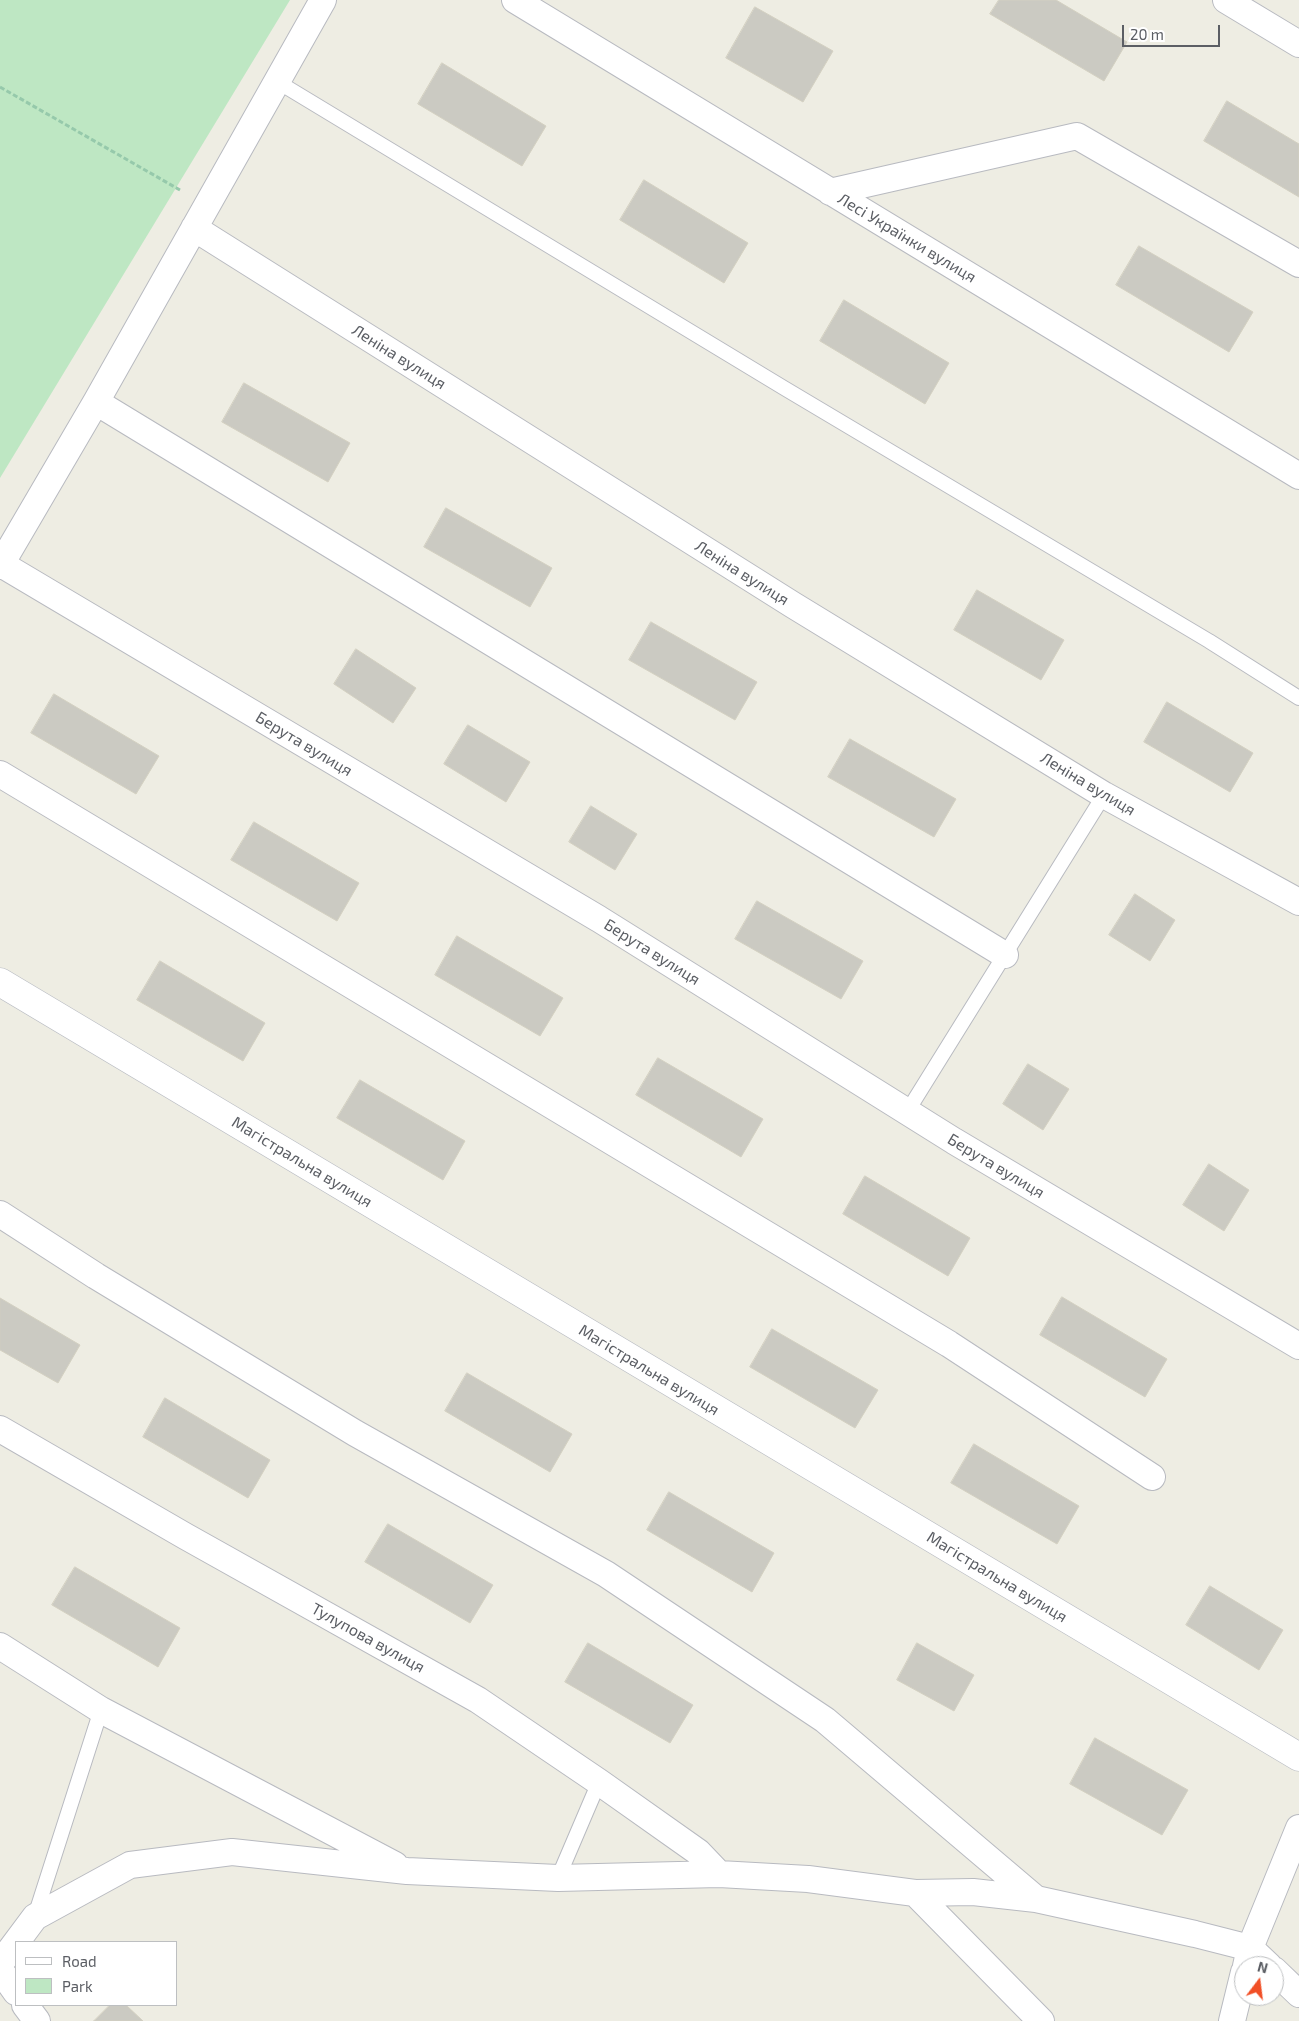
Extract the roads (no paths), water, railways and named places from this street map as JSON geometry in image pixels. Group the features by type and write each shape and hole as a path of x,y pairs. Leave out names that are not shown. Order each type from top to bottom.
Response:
{"main road":[{"name":"Магістральна вулиця","path":"0,982 1299,1757"}],"street":[{"path":"1,565 96,402 323,0"},
{"name":"Лесі Українки вулиця","path":"515,0 1299,476"},
{"path":"1226,0 1299,44"},
{"path":"830,192 1077,136 1299,264"},
{"name":"Леніна вулиця","path":"194,228 793,605 1104,795 1299,902"},
{"path":"96,402 1005,955"},
{"name":"Берута вулиця","path":"1,565 599,919 907,1112 1299,1346"},
{"path":"0,774 949,1344 1152,1476"},
{"path":"0,1214 96,1276 355,1433 606,1574 825,1720 1036,1899"},
{"name":"Тулупова вулиця","path":"0,1429 185,1536 478,1700 698,1852 719,1874"},
{"path":"0,1646 101,1710 407,1871"},
{"path":"1249,1956 1299,1828"},
{"path":"17,1941 35,1917 130,1865 232,1852 407,1871 558,1878 719,1874 808,1879 915,1893 973,1892 1036,1899 1234,1958"},
{"path":"915,1893 1041,2021"},
{"path":"0,1964 15,1944"},
{"path":"0,1970 15,1991"},
{"path":"1284,1980 1299,1994"},
{"path":"26,2006 37,2021"},
{"path":"1232,2021 1236,2006"}],"lane":[{"path":"278,82 784,388 1209,641 1299,698"},
{"path":"907,1112 1104,795"},
{"path":"35,1917 101,1710"},
{"path":"558,1878 599,1782"}]}
